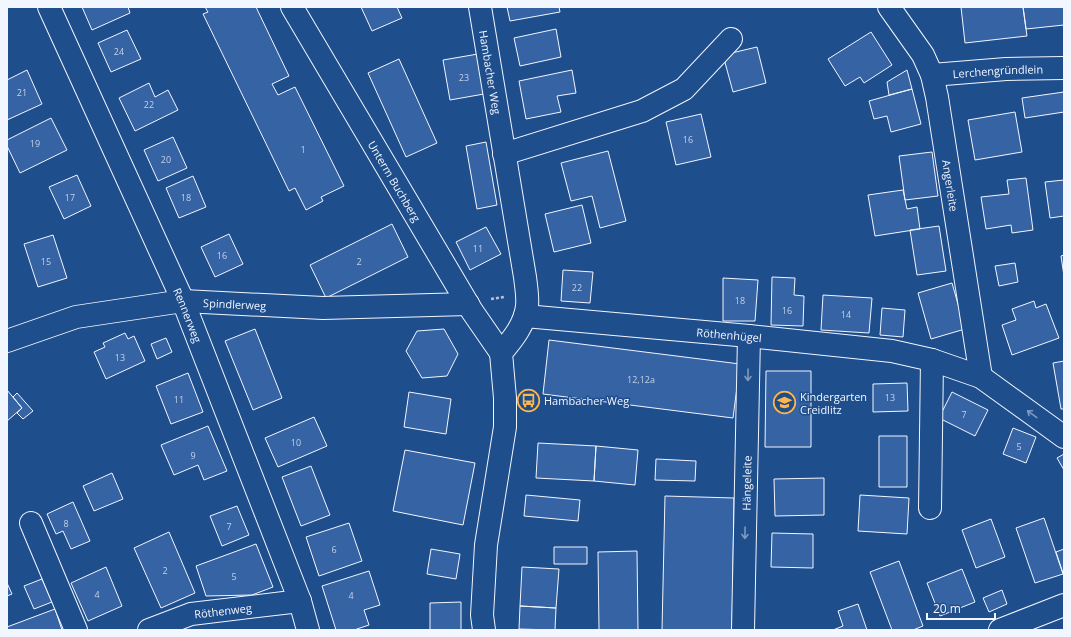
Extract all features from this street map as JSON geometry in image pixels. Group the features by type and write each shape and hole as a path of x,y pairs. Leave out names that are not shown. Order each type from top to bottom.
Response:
{"street":[{"name":"Rennerweg","path":"49,7 183,301 300,601 308,630"},
{"name":"Unterm Buchberg","path":"292,7 468,304 502,353"},
{"name":"Hambacher Weg","path":"480,7 525,277 526,310 516,335 502,353"},
{"name":"Angerleite","path":"889,7 923,55 932,75 937,97 981,377"},
{"path":"504,154 642,111 684,89 731,39"},
{"name":"Lerchengründlein","path":"932,75 1006,69 1064,68"},
{"name":"Spindlerweg","path":"7,341 76,317 183,301 323,308 468,304"},
{"name":"Röthenhügel","path":"526,310 892,352 932,360 981,377 1064,437"},
{"name":"Hängeleite","path":"743,630 749,336"},
{"path":"484,630 482,615 486,545 505,427 506,398 502,353"},
{"path":"930,508 932,360"},
{"path":"31,523 76,630"},
{"name":"Röthenweg","path":"149,630 191,614 300,601"},
{"path":"1000,630 1064,605"}],"path":[{"path":"468,304 506,297 526,310"}],"building":[{"path":"82,7 128,7 130,13 92,30"},
{"path":"205,7 256,7 289,76 272,84 278,95 295,87 344,186 321,197 323,201 306,210 295,188 289,191 203,14 208,12"},
{"path":"361,7 397,7 402,18 372,31"},
{"path":"507,7 559,7 560,12 510,21"},
{"path":"961,7 1023,7 1027,36 965,43"},
{"path":"1023,7 1064,7 1064,25 1026,29"},
{"path":"556,29 561,57 520,66 514,38"},
{"path":"127,30 141,59 111,72 98,43"},
{"path":"871,32 892,65 864,83 860,77 845,86 828,59"},
{"path":"757,47 766,83 733,92 723,55"},
{"path":"478,54 484,94 450,100 443,60"},
{"path":"399,59 437,143 406,157 368,73"},
{"path":"27,70 42,104 7,120 7,80"},
{"path":"572,70 576,93 557,96 561,112 526,119 519,81"},
{"path":"907,70 912,89 889,95 887,82"},
{"path":"149,83 155,97 168,90 178,110 135,131 119,98"},
{"path":"912,89 921,124 891,132 887,116 874,119 869,101"},
{"path":"1064,92 1064,112 1025,118 1022,98"},
{"path":"1015,112 1022,152 975,160 968,120"},
{"path":"701,114 711,157 676,165 666,122"},
{"path":"51,118 67,150 20,173 7,146 7,140"},
{"path":"173,137 187,168 158,181 144,150"},
{"path":"486,142 497,205 477,209 466,146"},
{"path":"608,151 626,221 600,228 592,196 571,201 561,163"},
{"path":"932,152 938,196 905,200 899,156"},
{"path":"77,175 91,206 64,219 49,187"},
{"path":"193,176 206,207 179,218 166,188"},
{"path":"1026,178 1033,230 1012,233 1011,225 986,229 981,197 1009,194 1007,180"},
{"path":"1064,180 1064,216 1050,218 1045,182"},
{"path":"903,190 907,209 917,207 920,229 875,236 868,195"},
{"path":"582,205 591,243 554,252 545,214"},
{"path":"392,224 408,257 326,298 310,265"},
{"path":"939,226 946,271 917,275 910,230"},
{"path":"486,227 501,254 470,270 456,242"},
{"path":"229,234 243,264 215,277 201,247"},
{"path":"53,235 67,278 38,287 24,244"},
{"path":"1064,255 1064,276 1061,256"},
{"path":"1015,263 1018,282 999,286 995,266"},
{"path":"563,270 593,272 590,303 561,301"},
{"path":"772,277 795,278 794,295 804,296 803,326 771,325"},
{"path":"723,278 758,280 755,321 723,321"},
{"path":"952,283 965,329 931,339 918,293"},
{"path":"823,295 872,298 869,333 821,330"},
{"path":"1034,301 1036,308 1046,304 1059,338 1012,355 1002,325 1016,320 1012,309"},
{"path":"882,308 905,310 903,337 880,335"},
{"path":"255,329 282,398 253,410 225,341"},
{"path":"444,329 458,354 447,376 422,378 406,351 417,331"},
{"path":"125,333 128,339 134,336 145,361 106,379 94,352 105,347 103,343"},
{"path":"166,338 172,352 157,359 151,344"},
{"path":"549,340 740,364 733,418 543,394"},
{"path":"1064,361 1064,409 1061,409 1053,363"},
{"path":"766,371 811,371 811,447 765,447"},
{"path":"188,373 203,412 171,424 156,386"},
{"path":"907,383 908,411 873,412 873,384"},
{"path":"7,390 22,408 7,421"},
{"path":"409,392 451,399 446,434 404,427"},
{"path":"952,392 988,410 975,436 939,418"},
{"path":"17,393 33,411 23,419 17,413 22,408 13,397"},
{"path":"314,417 327,446 278,467 265,438"},
{"path":"208,426 227,471 204,480 198,465 174,475 161,445"},
{"path":"1013,428 1036,437 1026,463 1003,454"},
{"path":"879,436 907,436 907,487 879,487"},
{"path":"538,443 596,446 594,481 536,478"},
{"path":"596,446 638,450 635,485 594,481"},
{"path":"405,450 475,463 463,525 393,511"},
{"path":"1064,454 1064,470 1057,458"},
{"path":"656,459 696,461 695,481 655,480"},
{"path":"311,466 330,515 301,526 282,477"},
{"path":"112,473 123,499 94,511 83,486"},
{"path":"824,478 824,515 775,516 774,479"},
{"path":"526,495 580,500 578,521 524,516"},
{"path":"860,495 909,498 907,534 858,531"},
{"path":"665,496 734,498 732,630 662,630"},
{"path":"73,502 90,541 71,549 63,531 56,534 47,514"},
{"path":"237,506 249,535 222,546 210,516"},
{"path":"1044,518 1063,574 1035,583 1016,528"},
{"path":"991,519 1005,557 976,568 962,530"},
{"path":"349,523 362,561 319,576 306,537"},
{"path":"169,532 195,593 161,608 134,548"},
{"path":"772,533 813,534 813,568 771,567"},
{"path":"256,544 273,587 252,595 206,596 196,566"},
{"path":"554,547 587,547 587,564 554,564"},
{"path":"431,549 460,554 456,579 427,574"},
{"path":"1064,549 1064,576 1056,552"},
{"path":"637,551 638,630 599,630 598,552"},
{"path":"899,561 923,626 913,630 892,630 870,572"},
{"path":"106,567 122,606 88,621 71,583"},
{"path":"522,567 559,569 556,608 520,606"},
{"path":"962,569 975,602 940,616 927,583"},
{"path":"369,571 380,605 364,610 369,625 354,630 336,630 322,586"},
{"path":"42,579 52,602 34,609 24,586"},
{"path":"7,583 12,594 7,596"},
{"path":"1002,590 1007,604 989,612 983,598"},
{"path":"461,602 461,630 430,630 430,603"},
{"path":"858,604 867,630 833,630 843,626 838,611"},
{"path":"520,606 556,608 555,630 519,629"},
{"path":"55,609 62,630 7,630 7,627"}],"place":[{"name":"Hambacher Weg","path":"528,400"},
{"name":"Kindergarten Creidlitz","path":"784,402"}]}
